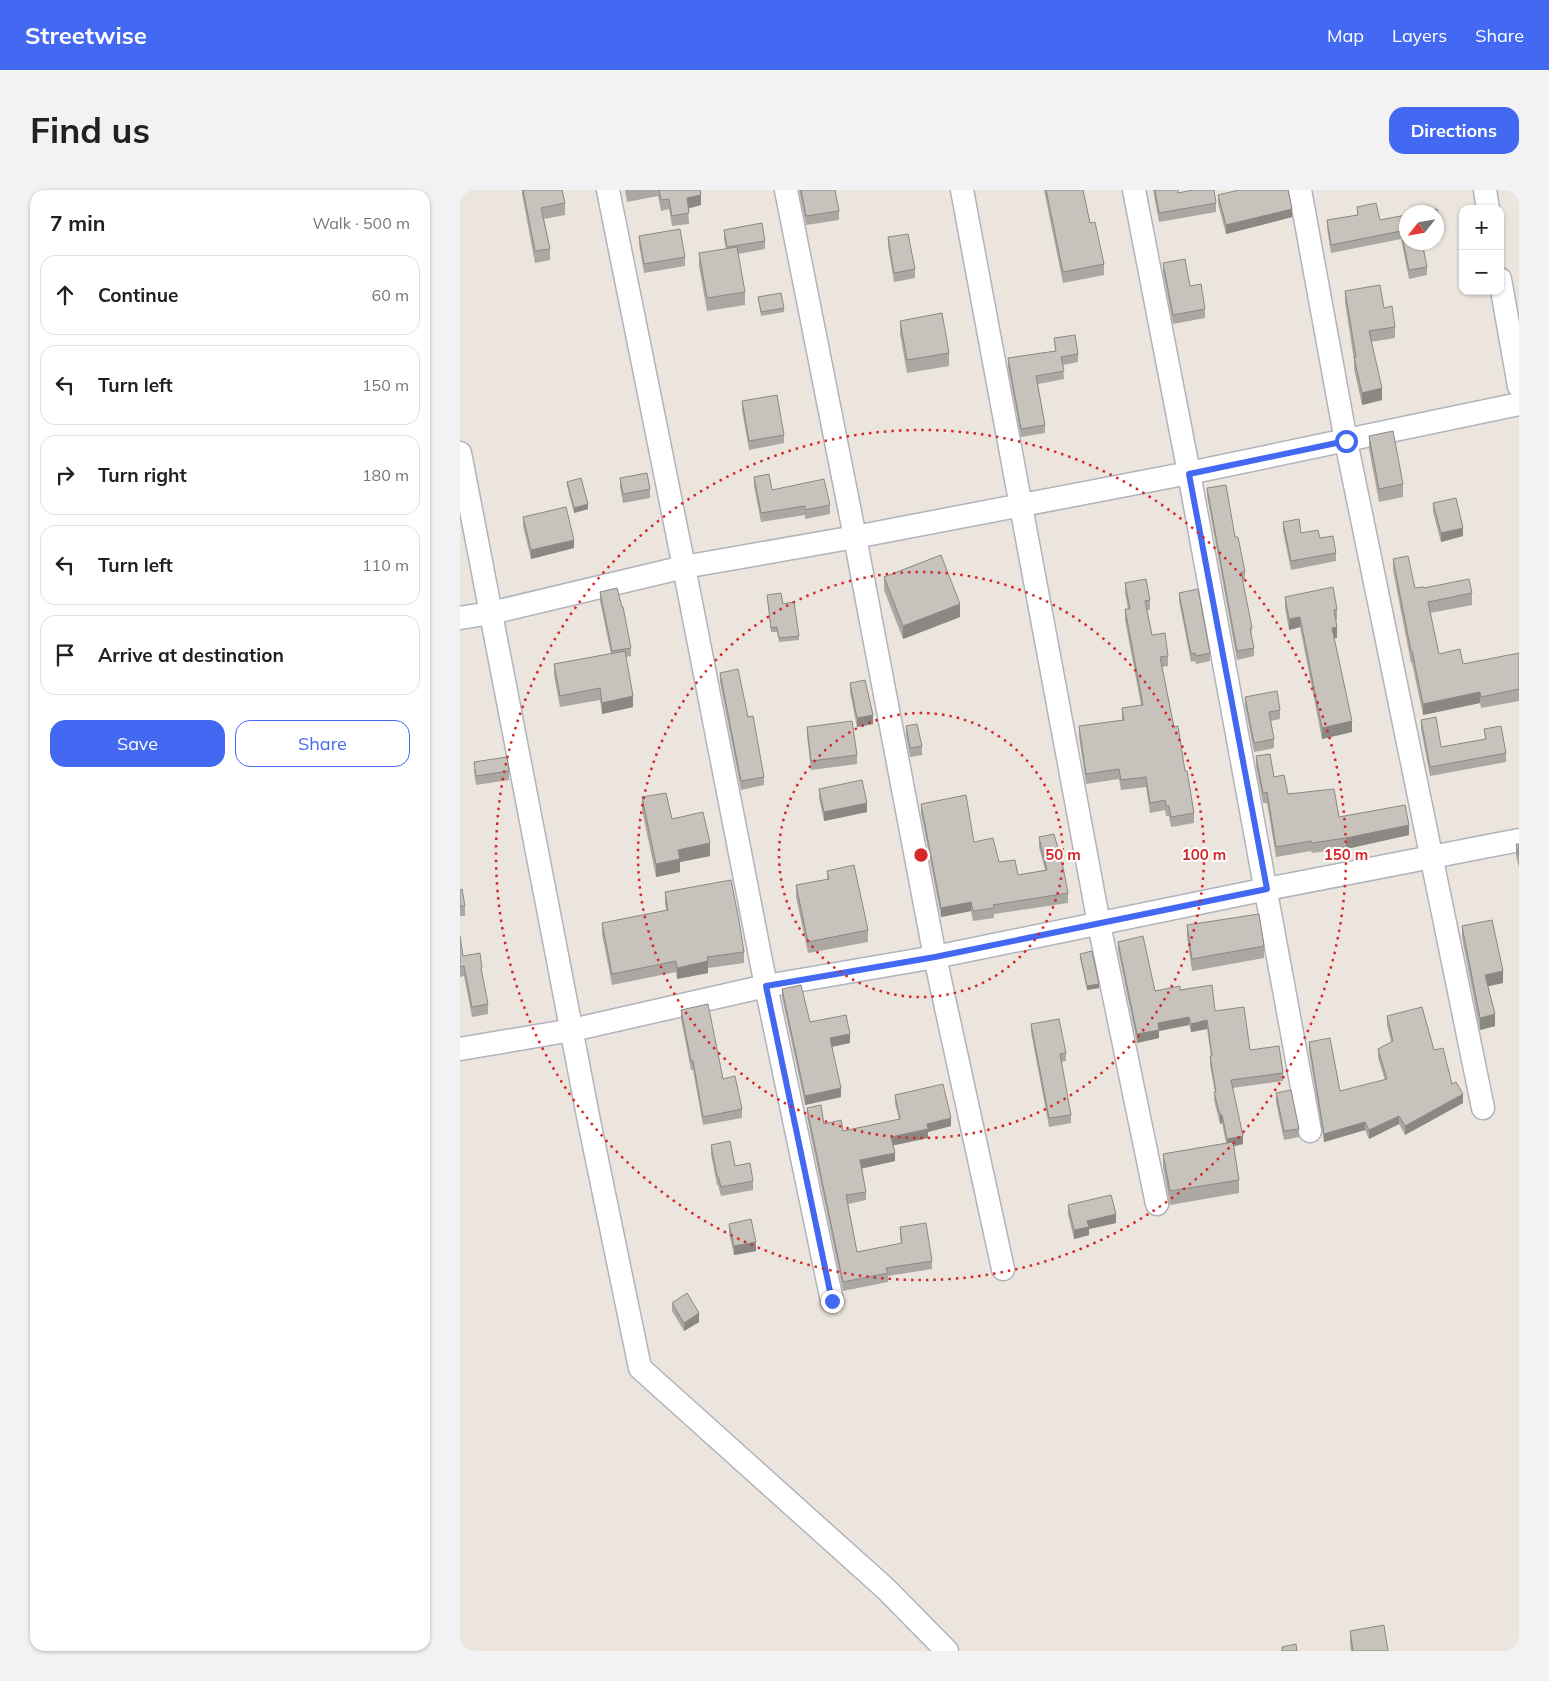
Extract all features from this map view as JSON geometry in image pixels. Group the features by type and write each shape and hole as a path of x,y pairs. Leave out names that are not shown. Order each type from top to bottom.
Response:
{"street":[{"path":"608,190 766,986 832,1301"},
{"path":"786,190 855,537 935,957 1003,1269"},
{"path":"962,190 1099,924 1156,1204"},
{"path":"1134,190 1267,889 1310,1131"},
{"path":"1300,190 1346,441 1483,1108"},
{"path":"1485,190 1487,205"},
{"path":"1503,295 1519,386"},
{"path":"460,618 491,613 684,567 1189,474 1519,404"},
{"path":"460,453 589,1121 640,1368 886,1589 947,1651"},
{"path":"460,1049 572,1030 766,986 935,957 1519,840"}],"building":[{"path":"523,190 562,190 565,203 541,208 550,249 535,251"},
{"path":"659,190 700,190 701,195 687,198 689,213 672,216 669,199 661,200"},
{"path":"801,190 835,190 839,211 806,216"},
{"path":"1046,190 1083,190 1090,223 1095,222 1104,264 1063,272"},
{"path":"1155,190 1178,190 1178,193 1193,190 1214,190 1216,203 1159,213"},
{"path":"1239,190 1288,190 1292,209 1226,225 1218,195"},
{"path":"1376,203 1380,220 1399,216 1399,231 1331,245 1327,220 1358,215 1357,207"},
{"path":"762,223 765,241 727,247 724,230"},
{"path":"680,229 685,257 644,264 639,236"},
{"path":"908,234 915,269 894,273 888,237"},
{"path":"737,247 745,292 707,298 699,253"},
{"path":"1405,250 1424,250 1427,267 1409,270"},
{"path":"1185,259 1190,286 1201,284 1205,309 1173,315 1163,263"},
{"path":"1380,285 1384,308 1392,306 1395,327 1369,331 1382,388 1362,393 1354,357 1356,357 1345,291"},
{"path":"781,293 784,308 761,312 758,297"},
{"path":"942,313 949,353 907,360 900,321"},
{"path":"1075,335 1078,354 1061,357 1064,371 1036,376 1045,425 1021,429 1008,358 1056,351 1054,338"},
{"path":"777,395 784,435 749,441 742,401"},
{"path":"1393,431 1403,484 1379,489 1369,436"},
{"path":"647,473 650,489 623,494 620,478"},
{"path":"769,474 772,490 824,479 830,505 805,510 805,506 761,513 754,477"},
{"path":"581,478 588,504 574,508 567,482"},
{"path":"1226,485 1235,537 1238,537 1245,572 1241,572 1254,648 1237,651 1207,488"},
{"path":"1456,498 1463,528 1441,533 1433,503"},
{"path":"566,507 574,540 531,550 523,517"},
{"path":"1299,519 1301,533 1318,530 1320,538 1333,536 1336,553 1291,561 1283,522"},
{"path":"941,555 960,604 903,626 884,577"},
{"path":"1408,556 1415,588 1469,579 1472,593 1428,602 1439,654 1460,649 1463,664 1519,653 1519,689 1481,697 1480,692 1423,704 1393,559"},
{"path":"1146,579 1150,600 1145,601 1152,635 1165,633 1168,656 1160,657 1174,727 1178,726 1194,813 1171,817 1169,806 1166,806 1165,800 1150,803 1146,777 1121,780 1119,769 1086,774 1079,726 1124,720 1122,708 1143,705 1125,609 1130,609 1125,583"},
{"path":"1333,587 1337,609 1334,610 1337,627 1332,628 1352,721 1322,728 1300,617 1289,619 1285,597"},
{"path":"617,588 623,607 631,648 612,651 600,592"},
{"path":"1198,589 1210,653 1196,656 1195,653 1191,654 1179,593"},
{"path":"781,593 783,604 794,602 799,636 779,638 777,627 771,628 767,595"},
{"path":"625,651 633,696 602,703 600,688 560,696 554,664"},
{"path":"738,669 748,717 753,716 764,777 741,781 720,673"},
{"path":"865,680 873,715 857,718 850,683"},
{"path":"1277,691 1280,710 1269,712 1274,739 1254,743 1245,697"},
{"path":"1436,717 1441,747 1486,739 1484,729 1501,726 1506,753 1430,767 1421,720"},
{"path":"852,721 857,755 811,761 807,727"},
{"path":"917,724 922,746 910,748 906,726"},
{"path":"1270,754 1274,777 1284,775 1288,794 1334,789 1339,817 1405,805 1409,825 1346,838 1276,847 1267,792 1263,793 1256,756"},
{"path":"507,757 509,771 476,776 474,762"},
{"path":"862,780 867,803 824,812 819,789"},
{"path":"666,793 672,819 703,812 710,843 678,850 680,859 656,864 642,797"},
{"path":"966,795 974,842 993,838 999,862 1015,860 1018,875 1047,870 1039,837 1054,834 1068,893 993,905 994,908 973,911 971,902 941,908 921,804"},
{"path":"1516,844 1519,844 1519,856"},
{"path":"854,865 868,930 808,942 796,885 829,879 827,871"},
{"path":"731,880 744,952 707,957 708,961 677,968 676,961 612,974 602,923 668,910 665,892"},
{"path":"462,889 465,906 460,906 460,890"},
{"path":"1259,914 1264,946 1192,959 1187,925"},
{"path":"1492,920 1503,971 1485,975 1495,1014 1480,1018 1462,926"},
{"path":"460,936 463,956 480,953 488,1004 472,1007 464,966 460,967"},
{"path":"1143,936 1155,991 1180,986 1180,990 1212,985 1215,1011 1244,1007 1250,1050 1279,1046 1283,1073 1231,1080 1243,1136 1227,1139 1222,1115 1220,1115 1214,1092 1216,1092 1207,1020 1191,1024 1189,1017 1158,1023 1159,1030 1137,1034 1118,942"},
{"path":"1092,951 1099,984 1087,986 1080,954"},
{"path":"801,985 810,1022 846,1015 850,1034 830,1038 841,1088 805,1096 782,989"},
{"path":"708,1004 723,1079 735,1076 742,1109 703,1117 681,1010"},
{"path":"1422,1007 1434,1050 1443,1048 1452,1084 1456,1082 1463,1094 1405,1126 1399,1116 1369,1130 1365,1122 1324,1134 1309,1042 1330,1038 1340,1091 1387,1079 1378,1049 1393,1041 1387,1016"},
{"path":"1059,1019 1066,1053 1060,1054 1071,1115 1049,1118 1031,1024"},
{"path":"943,1084 951,1118 927,1124 928,1129 891,1137 895,1153 860,1160 866,1192 846,1195 857,1252 902,1243 900,1227 926,1223 932,1261 886,1268 888,1273 843,1282 807,1108 821,1105 824,1124 841,1120 843,1131 900,1119 895,1095"},
{"path":"1291,1090 1299,1129 1284,1131 1276,1093"},
{"path":"730,1141 735,1166 750,1163 753,1181 721,1187 711,1145"},
{"path":"1233,1142 1239,1180 1170,1191 1163,1154"},
{"path":"1111,1195 1116,1214 1087,1221 1089,1227 1074,1230 1068,1205"},
{"path":"751,1219 756,1242 734,1246 729,1224"},
{"path":"687,1293 699,1313 684,1323 672,1303"},
{"path":"1384,1625 1388,1651 1353,1651 1350,1631"},
{"path":"1296,1644 1297,1651 1282,1651 1282,1647"}],"route":[{"path":"832,1301 766,986 935,957 1267,889 1189,474 1346,441"}]}
